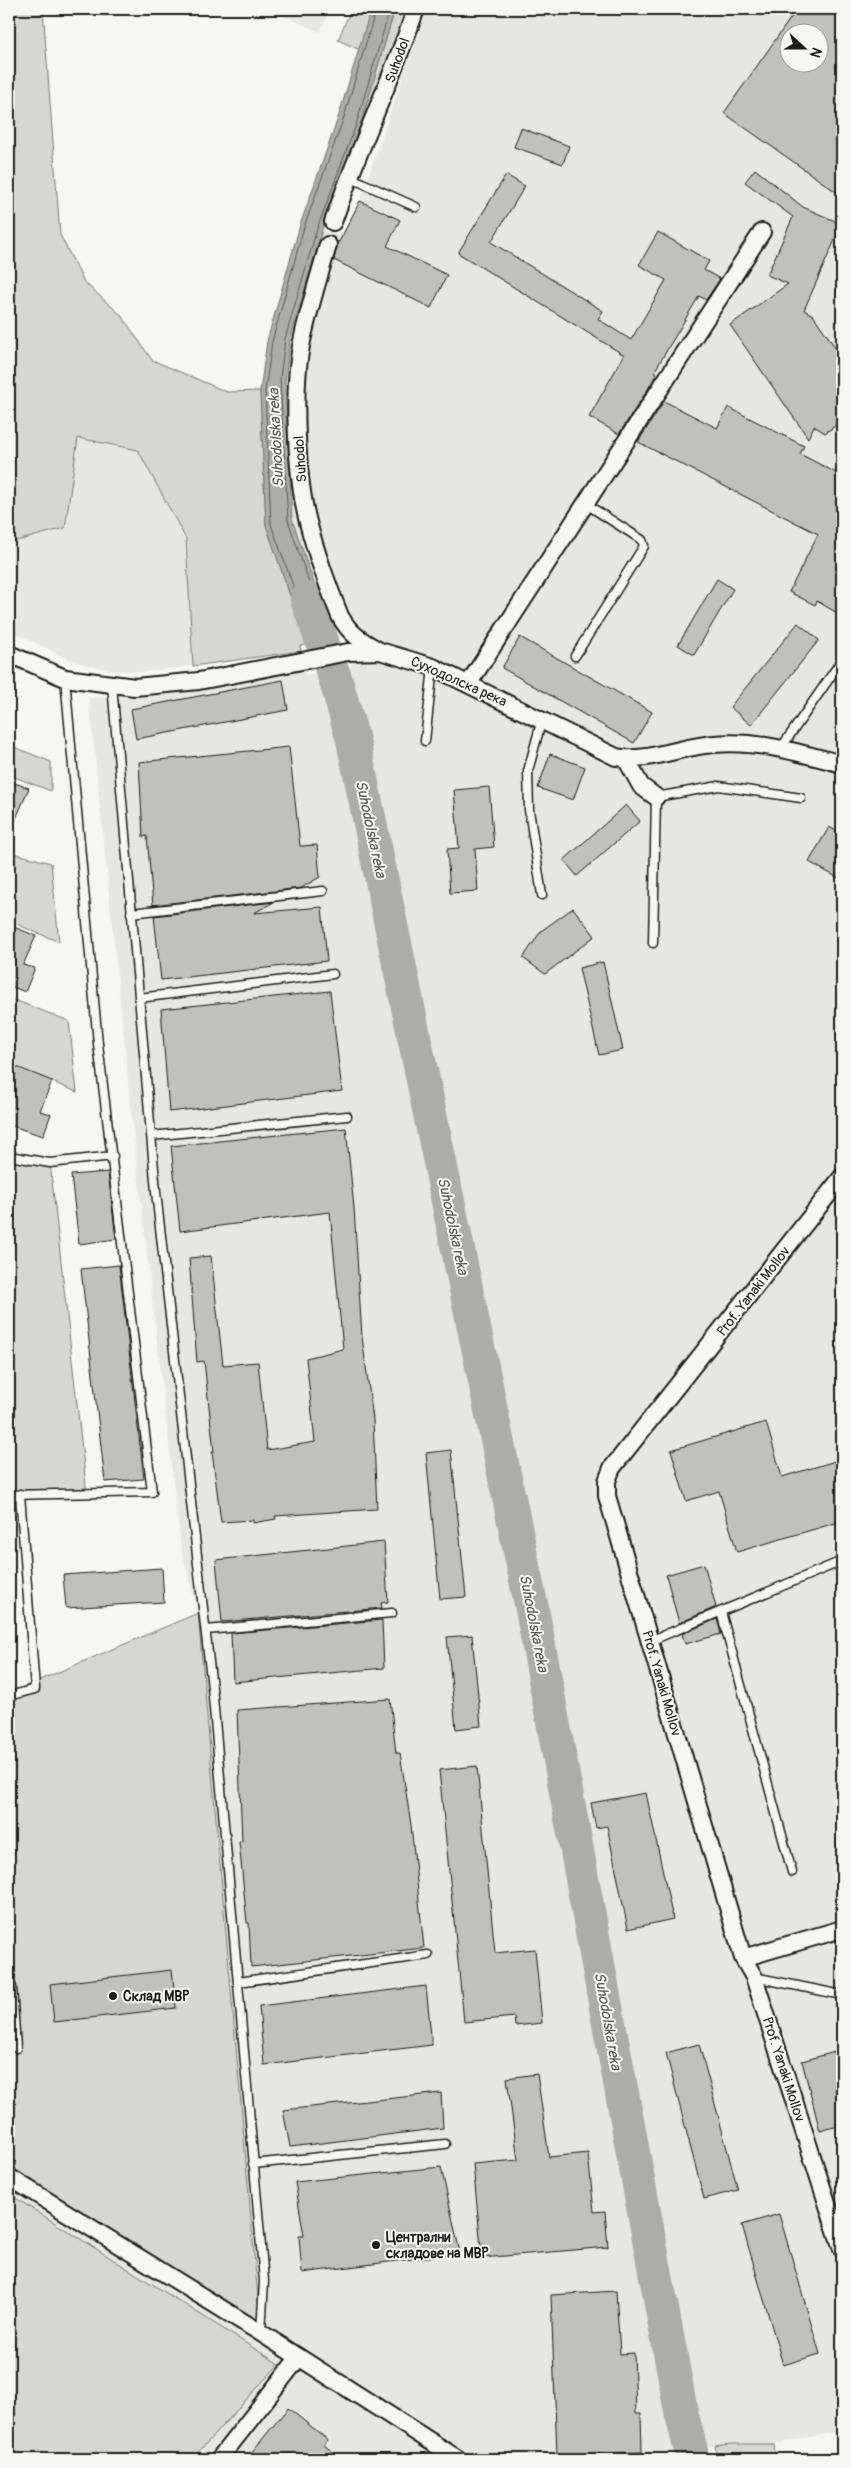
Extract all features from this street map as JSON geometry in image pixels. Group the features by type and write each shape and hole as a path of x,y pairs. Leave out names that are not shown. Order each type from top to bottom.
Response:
{"street":[{"name":"Suhodol","path":"333,222 363,140 384,95 416,9"},
{"path":"469,684 762,232"},
{"name":"Suhodol","path":"328,245 302,341 300,360 297,396 302,493 308,525 340,616 347,629 362,641 380,651"},
{"name":"Суходолска река","path":"9,654 65,678 135,687 199,681 348,652 380,651 433,667 616,757 626,759"},
{"path":"656,797 641,786 626,759 712,744 734,743 780,748 842,764"},
{"name":"Prof. Yanaki Mollov","path":"842,1177 612,1468 607,1481 607,1496 743,1958 754,1977 842,2249"},
{"path":"743,1958 842,1929"},
{"path":"9,2177 262,2333 447,2456"},
{"path":"219,2459 299,2357"}],"lane":[{"path":"349,177 416,207"},
{"path":"575,656 644,546 642,540 586,504"},
{"path":"780,748 842,660"},
{"path":"425,741 433,667"},
{"path":"9,1495 152,1492 98,1044 65,678"},
{"path":"112,685 151,1136 206,1630 264,2281 262,2333"},
{"path":"542,719 528,771 529,810 542,895"},
{"path":"653,943 656,797 719,786 801,798"},
{"path":"132,913 323,891"},
{"path":"139,998 333,974"},
{"path":"151,1136 347,1116"},
{"path":"9,1156 50,1163 113,1156"},
{"path":"9,1696 35,1689 20,1494"},
{"path":"650,1642 842,1561"},
{"path":"721,1612 792,1872"},
{"path":"206,1630 392,1613"},
{"path":"238,1982 428,1955"},
{"path":"754,1977 842,1995"},
{"path":"9,1986 12,1987 16,2048"},
{"path":"253,2164 445,2144"}],"shaded area":[{"path":"9,9 43,9 60,235 84,282 121,315 152,360 227,392 260,391 266,525 307,645 300,646 301,651 193,666 186,539 138,450 78,438 65,528 9,543"},
{"path":"268,9 330,9 320,32"},
{"path":"351,9 371,9 360,50 338,40"},
{"path":"395,9 408,9 368,116 360,126"},
{"path":"426,9 677,9 691,15 698,9 842,9 842,2431 774,2444 731,2444 669,2453 648,2459 9,2459 9,2177 261,2332 198,1613 181,1548 137,1167 89,698 141,696 305,672 306,675 351,666 346,637 333,639 292,519 285,380 290,340 322,230 342,236 360,201"},
{"path":"78,438 138,450 186,539 193,666 143,672 110,670 75,662 9,630 9,543 65,528"},
{"path":"9,745 51,762 51,791 9,775"},
{"path":"9,852 51,863 59,942 9,921"},
{"path":"9,998 69,1021 77,1092 23,1070 9,1070"},
{"path":"9,1155 50,1163 87,1494 9,1495"},
{"path":"198,1613 261,2333 9,2177 9,1693"},
{"path":"9,2194 279,2364 192,2459 9,2459"},
{"path":"774,2444 776,2459 718,2459 715,2446"}],"water":[{"path":"371,9 395,9 360,126 322,230 290,340 285,380 292,519 333,639 307,645 266,525 260,391 267,341 300,225 338,118"}],"building":[{"path":"797,9 842,9 842,196 724,113 778,36 778,72 828,72 828,22 788,22"},
{"path":"521,128 569,146 563,164 514,147"},
{"path":"755,169 803,207 842,224 804,310 813,315 842,357 842,421 825,433 814,426 808,438 730,325 788,284 767,275 793,217 745,182"},
{"path":"506,175 525,186 491,242 603,311 598,319 631,340 666,280 639,265 658,232 709,261 704,270 720,279 706,300 699,296 654,372 657,373 648,389 619,434 589,417 624,355 458,253"},
{"path":"360,201 400,220 387,246 447,275 431,308 334,260 338,241"},
{"path":"664,401 717,428 728,407 804,446 800,454 842,476 842,616 817,601 815,605 789,592 818,534 638,442"},
{"path":"717,579 733,589 694,655 678,645"},
{"path":"798,623 819,640 751,725 730,707"},
{"path":"520,637 652,712 634,743 502,668"},
{"path":"283,680 288,710 136,739 131,709"},
{"path":"289,747 300,846 317,845 320,877 301,888 153,905 147,836 143,837 139,762"},
{"path":"550,754 585,767 573,800 538,788"},
{"path":"9,781 29,788 9,835"},
{"path":"489,787 494,847 475,849 478,891 450,893 447,849 459,848 454,790"},
{"path":"626,805 640,821 577,876 564,860"},
{"path":"829,827 842,834 842,880 809,862"},
{"path":"274,902 254,913 322,907 327,961 161,980 154,916"},
{"path":"573,908 595,936 545,974 523,958 541,931"},
{"path":"9,925 36,936 23,965 35,968 25,992 13,987 9,996"},
{"path":"603,962 623,1050 599,1055 579,968"},
{"path":"330,991 342,1091 169,1112 161,1009"},
{"path":"9,1064 52,1081 40,1111 51,1114 43,1136 9,1125"},
{"path":"346,1128 354,1208 362,1337 373,1419 377,1509 275,1516 276,1519 253,1523 253,1520 221,1522 212,1452 214,1452 204,1361 197,1362 189,1258 211,1256 223,1365 258,1362 267,1450 315,1442 306,1358 343,1349 330,1212 180,1231 171,1146"},
{"path":"108,1172 116,1239 79,1244 71,1175"},
{"path":"119,1265 144,1479 105,1482 81,1269"},
{"path":"766,1422 782,1477 842,1459 842,1521 737,1552 719,1491 686,1501 671,1450"},
{"path":"451,1450 466,1597 440,1599 426,1453"},
{"path":"384,1542 388,1602 381,1603 382,1608 222,1622 216,1560"},
{"path":"704,1564 716,1607 679,1623 666,1575"},
{"path":"162,1568 164,1602 66,1608 63,1575"},
{"path":"717,1619 721,1634 685,1644 682,1634"},
{"path":"382,1620 384,1668 233,1682 231,1633"},
{"path":"472,1635 481,1726 456,1729 447,1637"},
{"path":"390,1699 396,1753 400,1753 411,1825 424,1948 251,1967 249,1923 247,1923 239,1842 242,1841 237,1710"},
{"path":"477,1766 495,1953 535,1949 542,2023 515,2026 514,2017 464,2022 439,1770"},
{"path":"646,1793 673,1919 628,1929 607,1826 596,1828 591,1803"},
{"name":"Склад МВР","path":"172,1970 176,2008 54,2022 50,1984"},
{"path":"426,1986 432,2045 264,2065 259,2006"},
{"path":"699,2044 738,2190 704,2199 666,2053"},
{"path":"842,2050 842,2125 820,2131 802,2061"},
{"path":"537,2074 549,2157 588,2153 594,2212 605,2211 608,2247 482,2258 473,2164 518,2160 507,2078"},
{"path":"441,2093 443,2128 290,2147 283,2110"},
{"path":"441,2167 460,2253 302,2273 299,2236 304,2236 295,2182"},
{"path":"779,2214 820,2354 783,2365 742,2225"},
{"path":"616,2291 620,2354 634,2353 636,2413 641,2413 642,2452 557,2455 551,2295"},
{"path":"288,2408 328,2440 324,2445 342,2459 246,2459"}],"waterway":[{"name":"Suhodolska reka","path":"307,599 336,681 353,740 533,1614 681,2411 693,2459"}],"place":[{"name":"Склад МВР","path":"113,1996"},
{"name":"Централни складове на МВР","path":"376,2245"}]}
